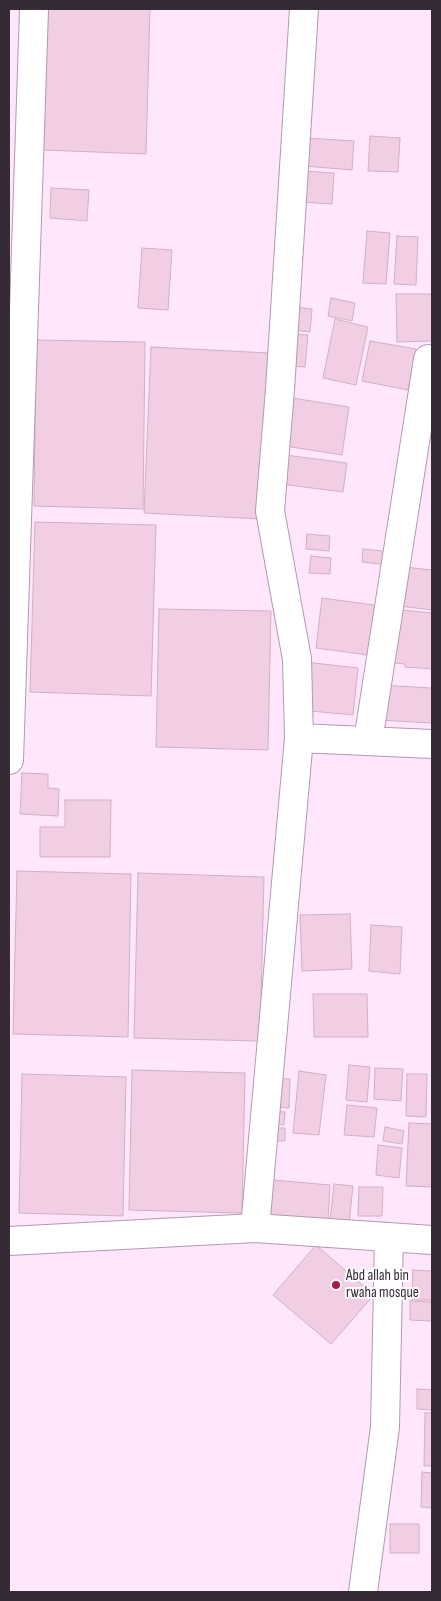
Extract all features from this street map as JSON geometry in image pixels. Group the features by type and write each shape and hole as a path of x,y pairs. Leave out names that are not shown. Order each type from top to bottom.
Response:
{"street":[{"path":"9,760 34,9"},
{"path":"255,1228 299,738 297,659 270,511 280,390 304,9"},
{"path":"368,742 428,359"},
{"path":"299,738 432,744"},
{"path":"9,1242 255,1228 432,1240"},
{"path":"363,1592 385,1427 388,1237"}],"building":[{"path":"48,9 150,9 146,154 43,150"},
{"path":"370,136 400,138 398,172 368,171"},
{"path":"306,138 354,141 352,170 304,166"},
{"path":"304,171 334,173 332,204 302,202"},
{"path":"51,188 89,190 87,221 50,218"},
{"path":"367,231 390,233 386,284 363,283"},
{"path":"397,236 418,237 416,285 394,284"},
{"path":"142,248 172,250 168,310 138,308"},
{"path":"396,294 432,294 432,341 397,342"},
{"path":"331,298 355,303 352,321 328,316"},
{"path":"295,307 312,309 310,332 293,330"},
{"path":"335,319 368,327 356,385 323,378"},
{"path":"292,334 308,335 305,367 289,366"},
{"path":"36,340 145,342 143,509 34,506"},
{"path":"370,341 416,349 408,390 362,381"},
{"path":"151,347 269,353 261,519 144,513"},
{"path":"286,397 349,407 342,455 279,445"},
{"path":"285,455 347,463 343,492 281,484"},
{"path":"35,522 156,525 151,696 30,692"},
{"path":"307,534 330,536 329,551 306,549"},
{"path":"363,549 391,552 389,565 362,562"},
{"path":"311,556 331,558 330,574 309,573"},
{"path":"405,567 432,570 432,610 400,606"},
{"path":"322,598 381,606 375,656 316,648"},
{"path":"159,609 271,611 268,750 156,747"},
{"path":"391,609 432,613 432,669 405,667 405,664 386,662"},
{"path":"305,662 358,668 353,715 300,710"},
{"path":"379,685 432,688 432,723 378,720"},
{"path":"22,773 48,774 48,788 59,789 58,816 20,814"},
{"path":"65,800 111,800 110,857 40,857 40,827 65,827"},
{"path":"17,871 131,874 128,1037 13,1034"},
{"path":"138,873 264,877 260,1041 134,1038"},
{"path":"350,914 352,969 302,971 300,915"},
{"path":"371,925 402,927 400,974 369,971"},
{"path":"313,994 367,994 368,1037 314,1037"},
{"path":"349,1065 370,1067 367,1102 346,1100"},
{"path":"375,1068 403,1069 401,1101 374,1099"},
{"path":"132,1070 245,1073 242,1213 129,1210"},
{"path":"299,1071 326,1075 319,1135 293,1133"},
{"path":"22,1074 126,1077 123,1216 19,1213"},
{"path":"407,1074 427,1074 426,1117 406,1116"},
{"path":"274,1078 290,1079 289,1108 272,1107"},
{"path":"347,1105 377,1108 374,1137 344,1135"},
{"path":"270,1111 285,1112 284,1125 269,1124"},
{"path":"409,1123 432,1124 432,1187 406,1186"},
{"path":"385,1127 404,1131 402,1144 383,1141"},
{"path":"270,1128 285,1128 285,1141 270,1141"},
{"path":"378,1145 402,1148 399,1178 376,1175"},
{"path":"273,1180 330,1185 328,1222 270,1217"},
{"path":"334,1184 353,1186 349,1223 330,1222"},
{"path":"359,1187 383,1187 382,1216 358,1216"},
{"path":"316,1245 374,1295 331,1344 273,1295"},
{"path":"413,1270 432,1271 432,1300 412,1300"},
{"path":"410,1301 432,1302 432,1321 410,1320"},
{"path":"417,1389 432,1390 432,1410 417,1409"},
{"path":"425,1413 432,1413 432,1466 424,1466"},
{"path":"422,1472 432,1473 432,1508 421,1507"},
{"path":"390,1524 419,1524 419,1553 390,1553"}],"place":[{"name":"Abd allah bin rwaha mosque","path":"336,1285"}]}
